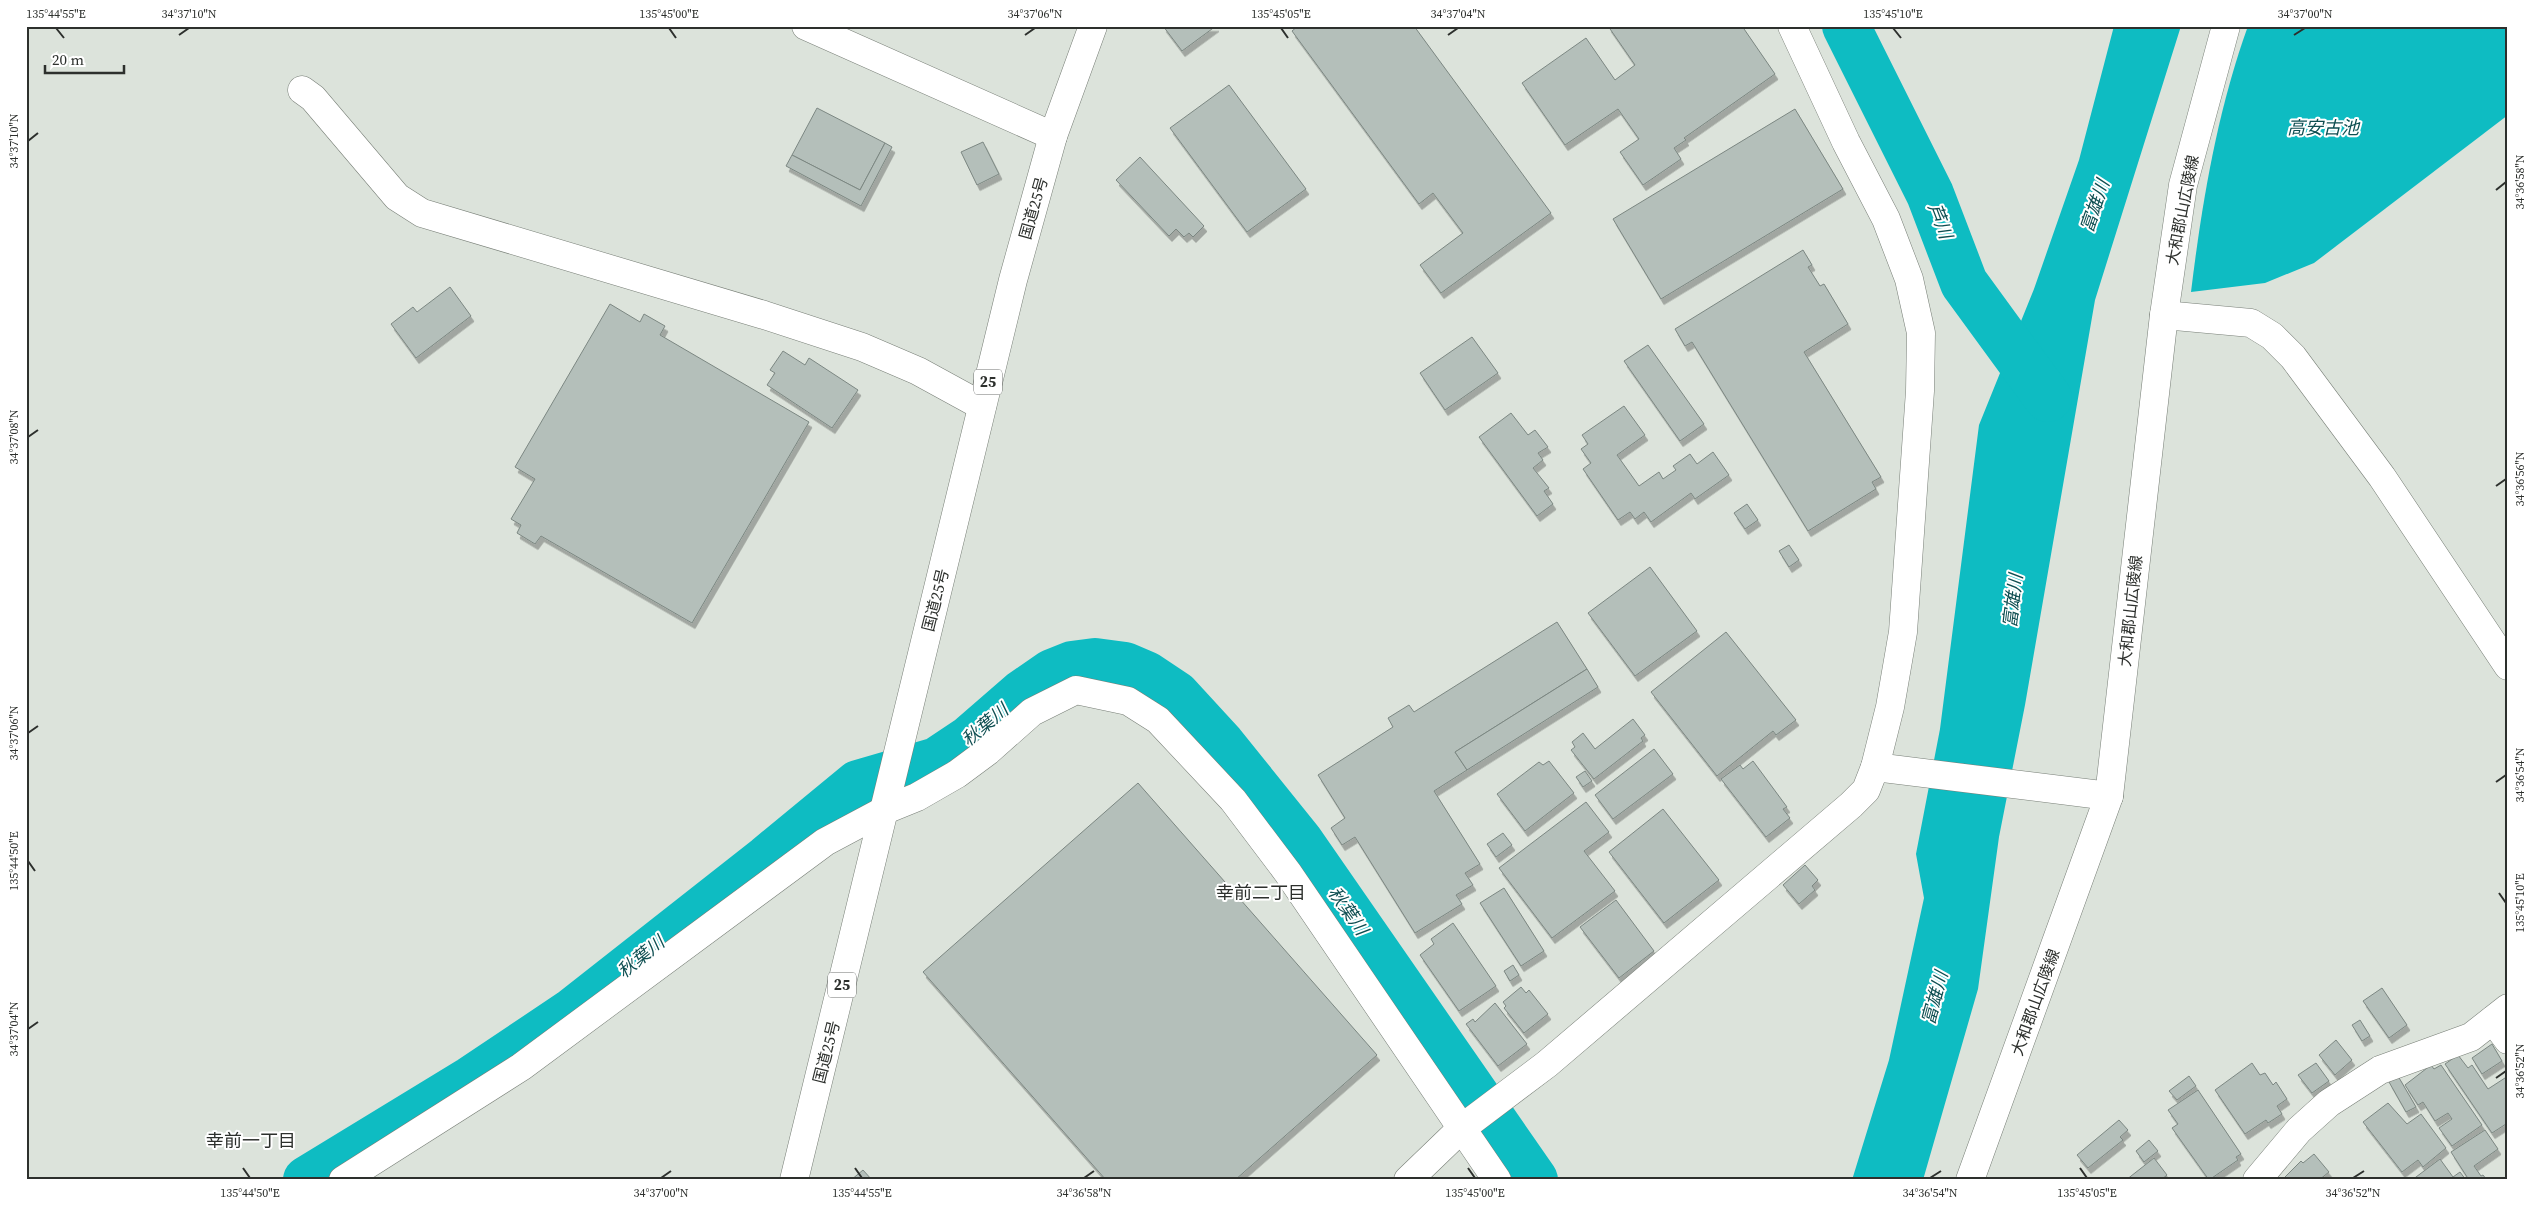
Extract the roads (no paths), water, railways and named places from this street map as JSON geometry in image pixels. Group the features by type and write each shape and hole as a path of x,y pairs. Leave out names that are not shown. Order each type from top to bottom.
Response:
{"main road":[{"path":"806,26 1053,136"},
{"name":"国道25号","path":"794,1180 1013,280 1053,136 1094,26"},
{"path":"1408,1180 1462,1128 1547,1064 1844,811 1866,790 1875,767 1890,707 1902,632 1920,391 1921,334 1909,279 1886,219 1846,142 1792,26"},
{"name":"大和郡山広陵線","path":"1975,1177 2109,796 2164,315 2183,185 2226,26"},
{"path":"302,90 313,98 396,197 422,213 764,315 862,347 918,371 982,406"},
{"path":"2164,315 2252,323 2272,336 2294,357 2382,477 2508,666"},
{"path":"343,1180 521,1067 825,842 887,800 917,797 957,774 988,751 1032,712 1076,690 1128,700 1158,720 1233,800 1288,873 1498,1180"},
{"path":"1875,767 1913,770 2072,793 2109,796"},
{"path":"2257,1180 2299,1130 2329,1104 2380,1070 2471,1037 2503,1023"}],"water":[{"name":"富雄川","path":"2114,26 2181,26 2095,300 2025,705 1999,837 1978,989 1923,1180 1852,1180 1889,1060 1924,898 1916,854 1940,729 1979,425 2034,289 2079,160"},
{"name":"高安古池","path":"2248,26 2508,26 2508,115 2314,263 2265,283 2191,292 2200,225 2219,124"}],"waterway":[{"name":"芦川","path":"1846,26 1930,194 1964,283 2048,398"},
{"name":"秋葉川","path":"307,1180 471,1080 571,1013 767,859 858,784 937,761 970,739 1023,693 1052,673 1072,665 1095,662 1125,666 1146,675 1176,695 1221,744 1299,841 1534,1180"}],"district":[{"name":"幸前二丁目","path":"1261,893"},
{"name":"幸前一丁目","path":"251,1141"}]}
